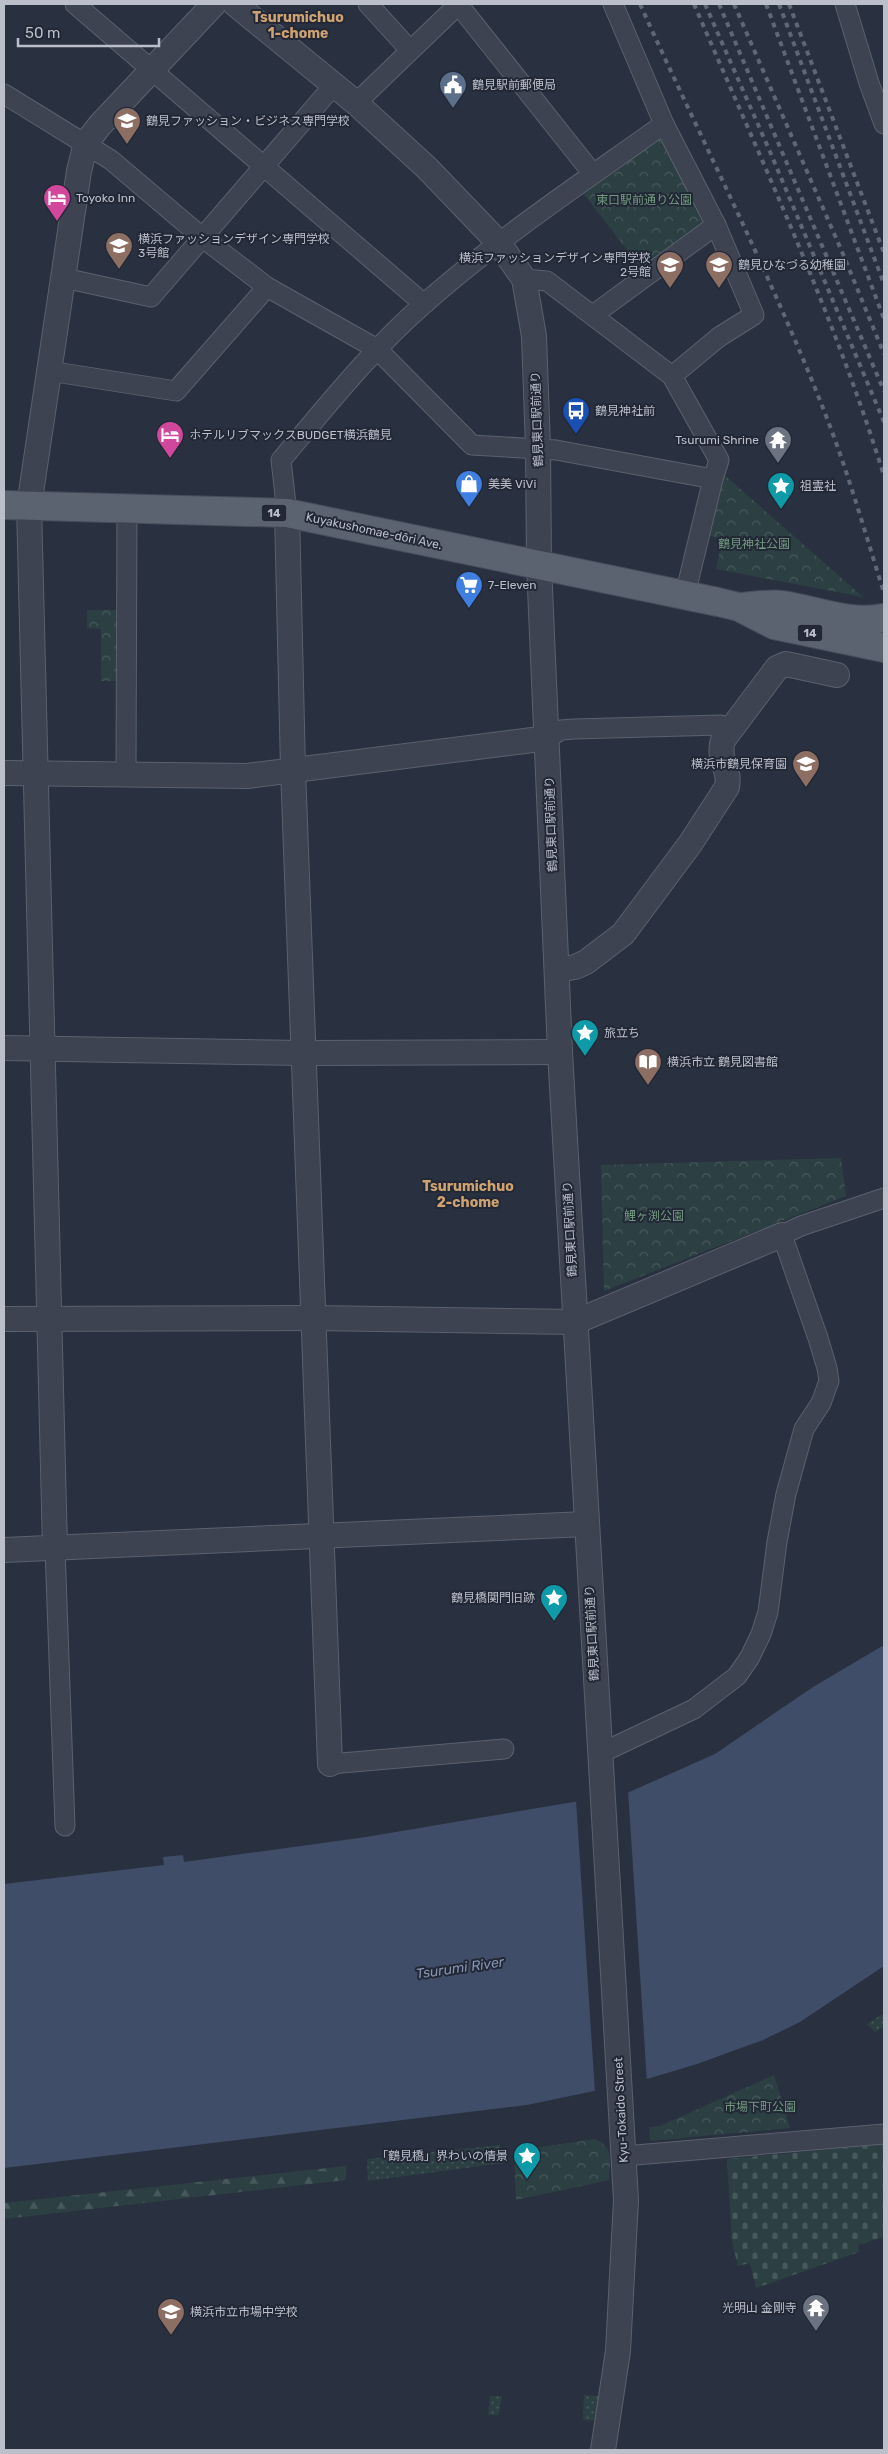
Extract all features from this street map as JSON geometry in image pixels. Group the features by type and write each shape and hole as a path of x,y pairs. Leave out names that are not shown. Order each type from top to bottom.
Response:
{"main road":[{"name":"Kuyakushomae-dōri Ave.","path":"17,505 287,513 685,594 739,607 774,625 884,648"},
{"name":"Kuyakushomae-dōri Ave.","path":"739,607 781,604 834,616 874,620 883,618"}],"street":[{"path":"75,4 424,304"},
{"path":"65,1826 55,1548 35,774 17,505 49,371 79,171 86,143 100,125 152,72 214,4"},
{"name":"鶴見東口駅前通り","path":"235,4 356,103 427,168 498,242 524,279 534,336 538,448 539,565 548,738 560,1052 600,1762"},
{"path":"368,4 410,50"},
{"path":"356,103 459,4 593,174"},
{"path":"613,4 664,124 716,225 754,315 719,337 672,376"},
{"path":"845,4 876,80 884,124"},
{"path":"64,278 150,297 334,85"},
{"path":"4,94 111,160 203,238 267,287 377,349 472,445 538,448 713,479"},
{"path":"504,1749 330,1764 293,769 287,513 281,460 377,349 424,304 498,242 664,124"},
{"path":"593,315 716,225"},
{"path":"524,279 547,280 672,376 719,460 685,594"},
{"path":"49,371 176,391 267,287"},
{"path":"126,774 127,508"},
{"path":"557,970 575,967 586,962 616,941 690,844 728,785 721,746 729,731 781,666 790,665 837,675"},
{"path":"4,773 247,776 548,738 561,730 721,725 729,731"},
{"path":"4,1048 304,1052 560,1052"},
{"path":"4,1319 313,1318 575,1322 782,1236 801,1226 884,1198"},
{"path":"600,1762 694,1709 737,1676 750,1657 761,1634 768,1612 777,1542 786,1494 804,1428 821,1403 829,1381 827,1368 782,1236"},
{"path":"4,1550 586,1524"},
{"name":"Kyu-Tokaido Street","path":"600,1762 626,2200 618,2351 603,2450"},
{"path":"624,2156 884,2134"}],"green space":[{"name":"東口駅前通り公園","path":"659,132 706,225 644,271 581,191"},
{"name":"鶴見神社公園","path":"721,472 863,597 716,569 722,539 704,535"},
{"path":"87,610 121,610 121,681 101,681 101,629 87,628"},
{"name":"鯉ヶ渕公園","path":"841,1158 846,1196 604,1291 601,1165"},
{"path":"884,2013 884,2027 875,2032 867,2024"},
{"name":"市場下町公園","path":"774,2075 790,2128 650,2141 649,2127 660,2126"},
{"path":"595,2139 605,2146 610,2156 609,2180 516,2200 514,2151"},
{"path":"884,2144 884,2237 858,2245 859,2252 756,2288 750,2263 738,2266 732,2242 727,2159"},
{"path":"500,2145 503,2163 368,2181 367,2159"},
{"path":"346,2166 346,2180 4,2219 4,2203"},
{"path":"584,2395 599,2396 598,2421 583,2420"},
{"path":"490,2396 502,2396 499,2415 488,2415"}],"water":[{"name":"Tsurumi River","path":"884,1645 884,1966 800,2022 763,2040 697,2064 637,2082 527,2105 4,2168 4,1884 164,1865 163,1857 183,1855 184,1862 366,1837 627,1793 715,1754 813,1687"}],"pier":[{"path":"628,1790 647,2082 595,2093 576,1800"}],"railway":[{"path":"640,4 756,252 800,352 839,450 884,593"},
{"path":"694,4 820,297 843,356 884,476"},
{"path":"705,4 771,154 884,422"},
{"path":"719,4 884,391"},
{"path":"734,4 843,254 884,354"},
{"path":"766,4 884,319"},
{"path":"779,4 884,284"},
{"path":"789,4 884,253"}],"place":[{"name":"鶴見駅前郵便局","path":"453,109"},
{"name":"鶴見ファッション・ビジネス専門学校","path":"127,145"},
{"name":"Toyoko Inn","path":"57,222"},
{"name":"横浜ファッションデザイン専門学校 3号館","path":"119,270"},
{"name":"横浜ファッションデザイン専門学校 2号館","path":"670,289"},
{"name":"鶴見ひなづる幼稚園","path":"719,289"},
{"name":"鶴見神社前","path":"576,435"},
{"name":"ホテルリブマックスBUDGET横浜鶴見","path":"170,459"},
{"name":"Tsurumi Shrine","path":"778,464"},
{"name":"美美 ViVi","path":"469,508"},
{"name":"祖霊社","path":"781,510"},
{"name":"7-Eleven","path":"469,609"},
{"name":"横浜市鶴見保育園","path":"806,788"},
{"name":"旅立ち","path":"585,1057"},
{"name":"横浜市立 鶴見図書館","path":"648,1086"},
{"name":"鶴見橋関門旧跡","path":"554,1622"},
{"name":"「鶴見橋」界わいの情景","path":"527,2180"},
{"name":"光明山 金剛寺","path":"816,2332"},
{"name":"横浜市立市場中学校","path":"171,2336"}],"district":[{"name":"Tsurumichuo 1-chome","path":"298,25"},
{"name":"Tsurumichuo 2-chome","path":"468,1194"}]}
